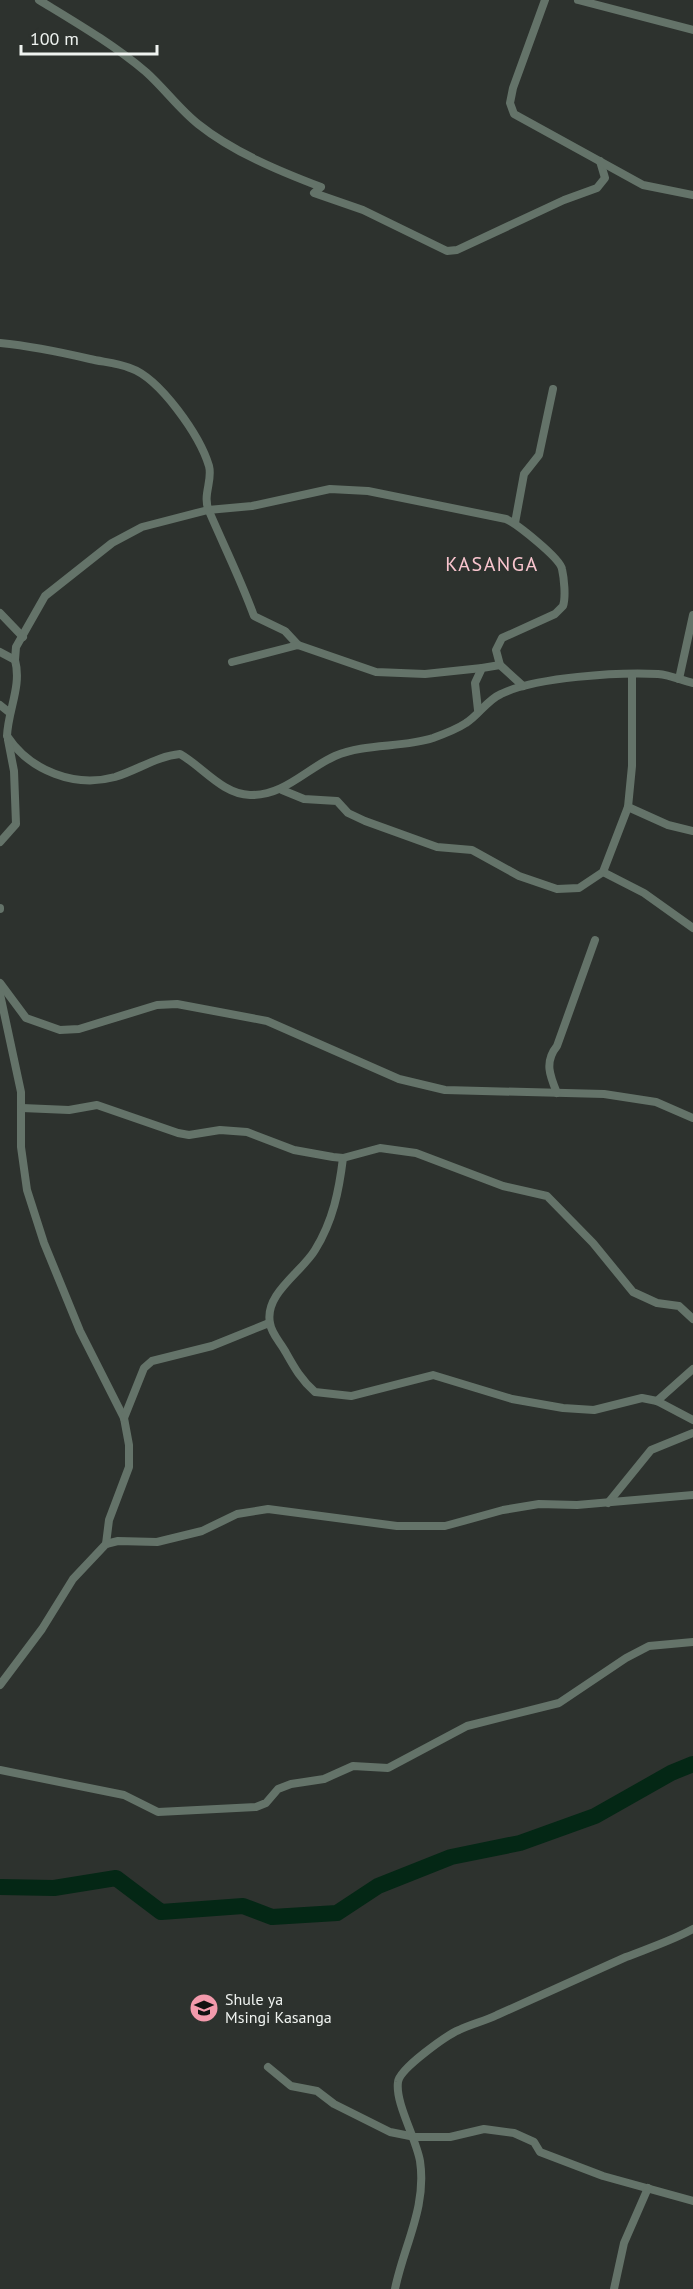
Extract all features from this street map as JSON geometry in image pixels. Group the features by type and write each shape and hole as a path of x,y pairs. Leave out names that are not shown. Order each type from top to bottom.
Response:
{"street":[{"path":"39,0 137,65 198,124 229,144 284,173 321,187 314,194 363,210 447,251 457,250 564,200 597,188 605,178 600,161"},
{"path":"545,0 513,88 511,109 520,118 538,129 643,185 693,195"},
{"path":"578,0 693,30"},
{"path":"0,343 53,349 132,368 152,382 187,424 206,460 209,469 205,490 208,510 233,560 254,616 285,631 298,645 376,672 425,674 500,665"},
{"path":"515,523 524,474 538,455 553,389"},
{"path":"0,842 16,824 14,771 7,736 10,713 17,690 16,647 45,596 112,543 142,527 208,510 252,506 330,489 352,489 418,499 515,523 562,568 565,602 555,614 501,638 496,650 500,665 524,686"},
{"path":"0,613 23,638"},
{"path":"679,679 693,615"},
{"path":"232,662 298,645"},
{"path":"0,652 15,660"},
{"path":"478,710 475,683 482,668"},
{"path":"7,736 17,752 26,759 48,771 82,782 116,776 166,755 180,754 214,780 249,795 282,790 336,756 356,750 433,738 468,722 478,710 501,693 524,686 660,674 693,683"},
{"path":"282,790 304,799 337,801 348,813 365,821 437,847 472,850 519,876 557,889 579,888 603,872 628,807 633,766 632,675"},
{"path":"1,707 10,713"},
{"path":"628,807 668,825 693,831"},
{"path":"603,872 653,898 693,928"},
{"path":"557,1093 549,1072 550,1054 557,1046 583,981 595,940"},
{"path":"0,983 26,1018 60,1030 79,1029 157,1005 177,1004 267,1021 399,1079 445,1090 604,1094 656,1102 693,1118"},
{"path":"0,994 22,1108 21,1147 27,1190 44,1243 80,1330 124,1418 129,1445 129,1467 109,1520 106,1544"},
{"path":"22,1108 69,1110 97,1105 178,1134 241,1131 317,1156 344,1158 380,1148 416,1153 502,1186 547,1196 593,1243 633,1292 657,1303 679,1306 693,1319"},
{"path":"344,1158 338,1198 316,1249 271,1305 270,1323 304,1383 315,1392 351,1396 433,1375 512,1399 563,1408 594,1410 642,1398 657,1401 693,1420"},
{"path":"124,1418 144,1368 152,1361 212,1346 270,1323"},
{"path":"657,1401 693,1369"},
{"path":"608,1503 651,1450 693,1433"},
{"path":"0,1685 42,1629 88,1560 106,1544 118,1541 157,1542 202,1531 237,1514 268,1509 387,1525 445,1526 517,1507 608,1503 693,1495"},
{"path":"0,1770 124,1795 158,1812 256,1807 266,1803 278,1790 291,1784 324,1779 353,1766 388,1768 468,1726 559,1703 648,1646 693,1641"},
{"path":"395,2289 420,2202 420,2162 398,2081 410,2066 458,2030 593,1974 627,1957 664,1944 693,1929"},
{"path":"268,2067 291,2086 316,2091 334,2104 390,2132 415,2137 457,2136 484,2129 514,2133 534,2142 540,2152 603,2175 693,2201"},
{"path":"614,2289 624,2243 648,2188"}],"waterway":[{"path":"0,1887 54,1888 116,1878 161,1912 243,1906 272,1917 337,1913 378,1886 451,1857 520,1843 595,1816 671,1773 693,1764"}],"place":[{"name":"Shule ya Msingi Kasanga","path":"204,2008"}],"district":[{"name":"KASANGA","path":"492,564"}]}
